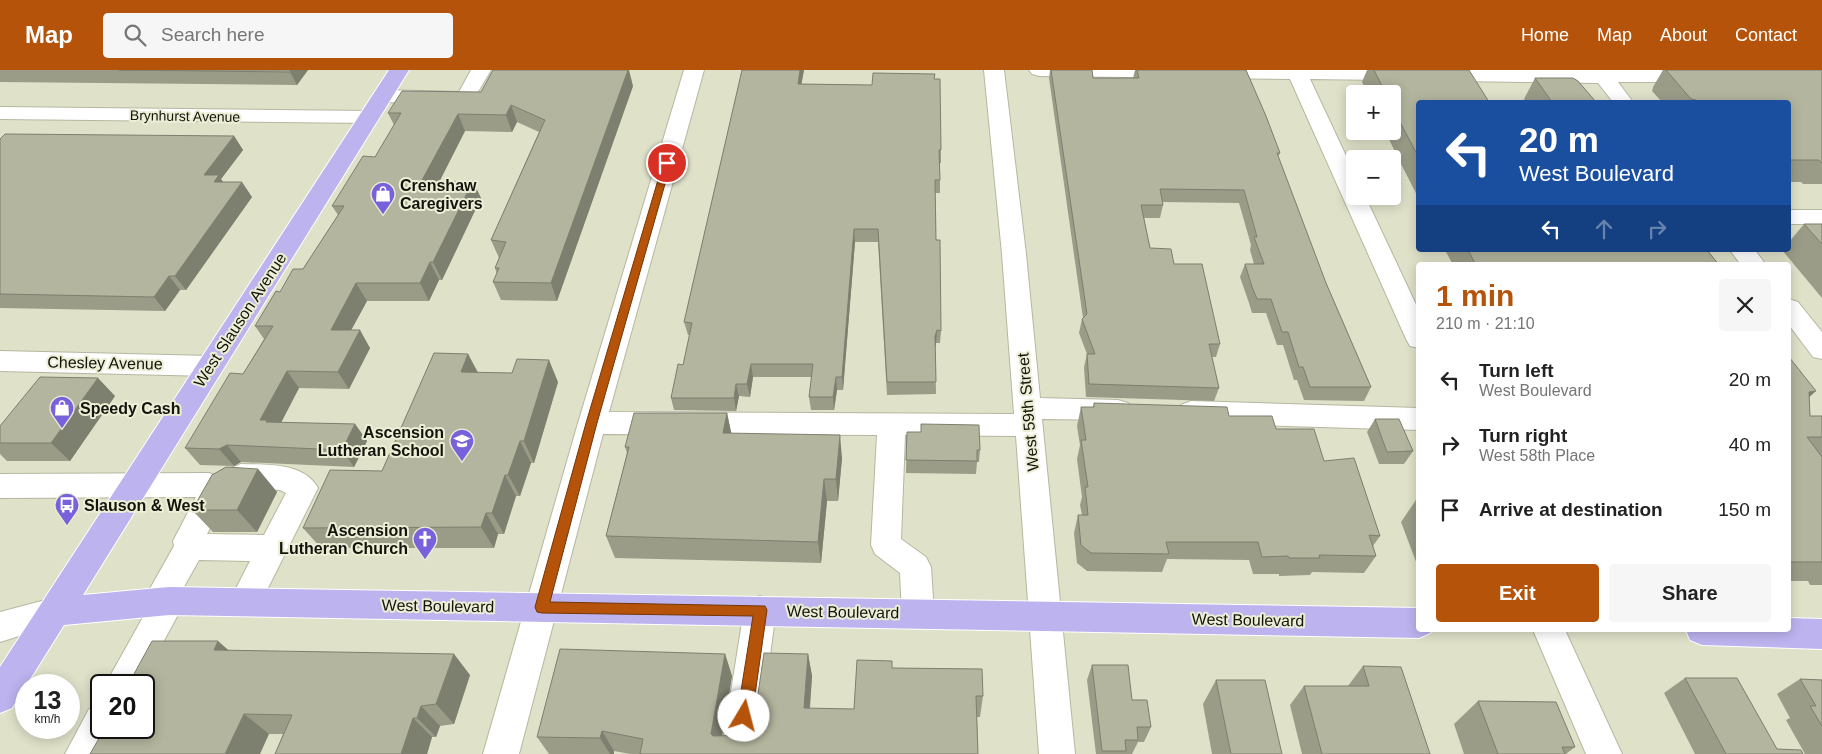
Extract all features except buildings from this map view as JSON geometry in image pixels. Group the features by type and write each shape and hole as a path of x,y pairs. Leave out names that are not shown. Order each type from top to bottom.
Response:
{"main road":[{"name":"West Slauson Avenue","path":"0,697 399,70"},
{"name":"West Boulevard","path":"53,612 164,601 1416,623"},
{"path":"1762,632 1822,634"}],"street":[{"path":"383,96 465,98 481,70"},
{"path":"501,754 592,423 694,70"},
{"name":"West 59th Street","path":"994,70 1014,254 1057,754"},
{"path":"1039,70 1661,76"},
{"path":"1297,72 1416,332"},
{"path":"1601,74 1622,100"},
{"name":"Brynhurst Avenue","path":"0,114 370,117"},
{"path":"1791,217 1822,217"},
{"path":"1744,252 1752,262"},
{"path":"1791,311 1822,350"},
{"name":"Chesley Avenue","path":"0,361 211,366"},
{"path":"51,385 70,362"},
{"path":"592,423 890,425 1028,416 1155,411 1416,419"},
{"path":"890,425 886,545 915,567 918,614"},
{"path":"128,674 164,601 189,544 223,488 241,476 284,478 303,488 245,602"},
{"path":"0,486 135,484 209,485 223,488"},
{"path":"189,544 273,548"},
{"path":"739,754 760,610"},
{"name":"West Boulevard","path":"0,628 53,612"},
{"path":"1550,632 1604,754"},
{"path":"83,754 91,739"}],"place":[{"name":"Crenshaw Caregivers","path":"383,215"},
{"name":"Speedy Cash","path":"62,429"},
{"name":"Ascension Lutheran School","path":"462,462"},
{"name":"Slauson & West","path":"67,526"},
{"name":"Ascension Lutheran Church","path":"425,560"}],"route":[{"path":"667,163 592,423 542,607 760,610 744,716"}]}
